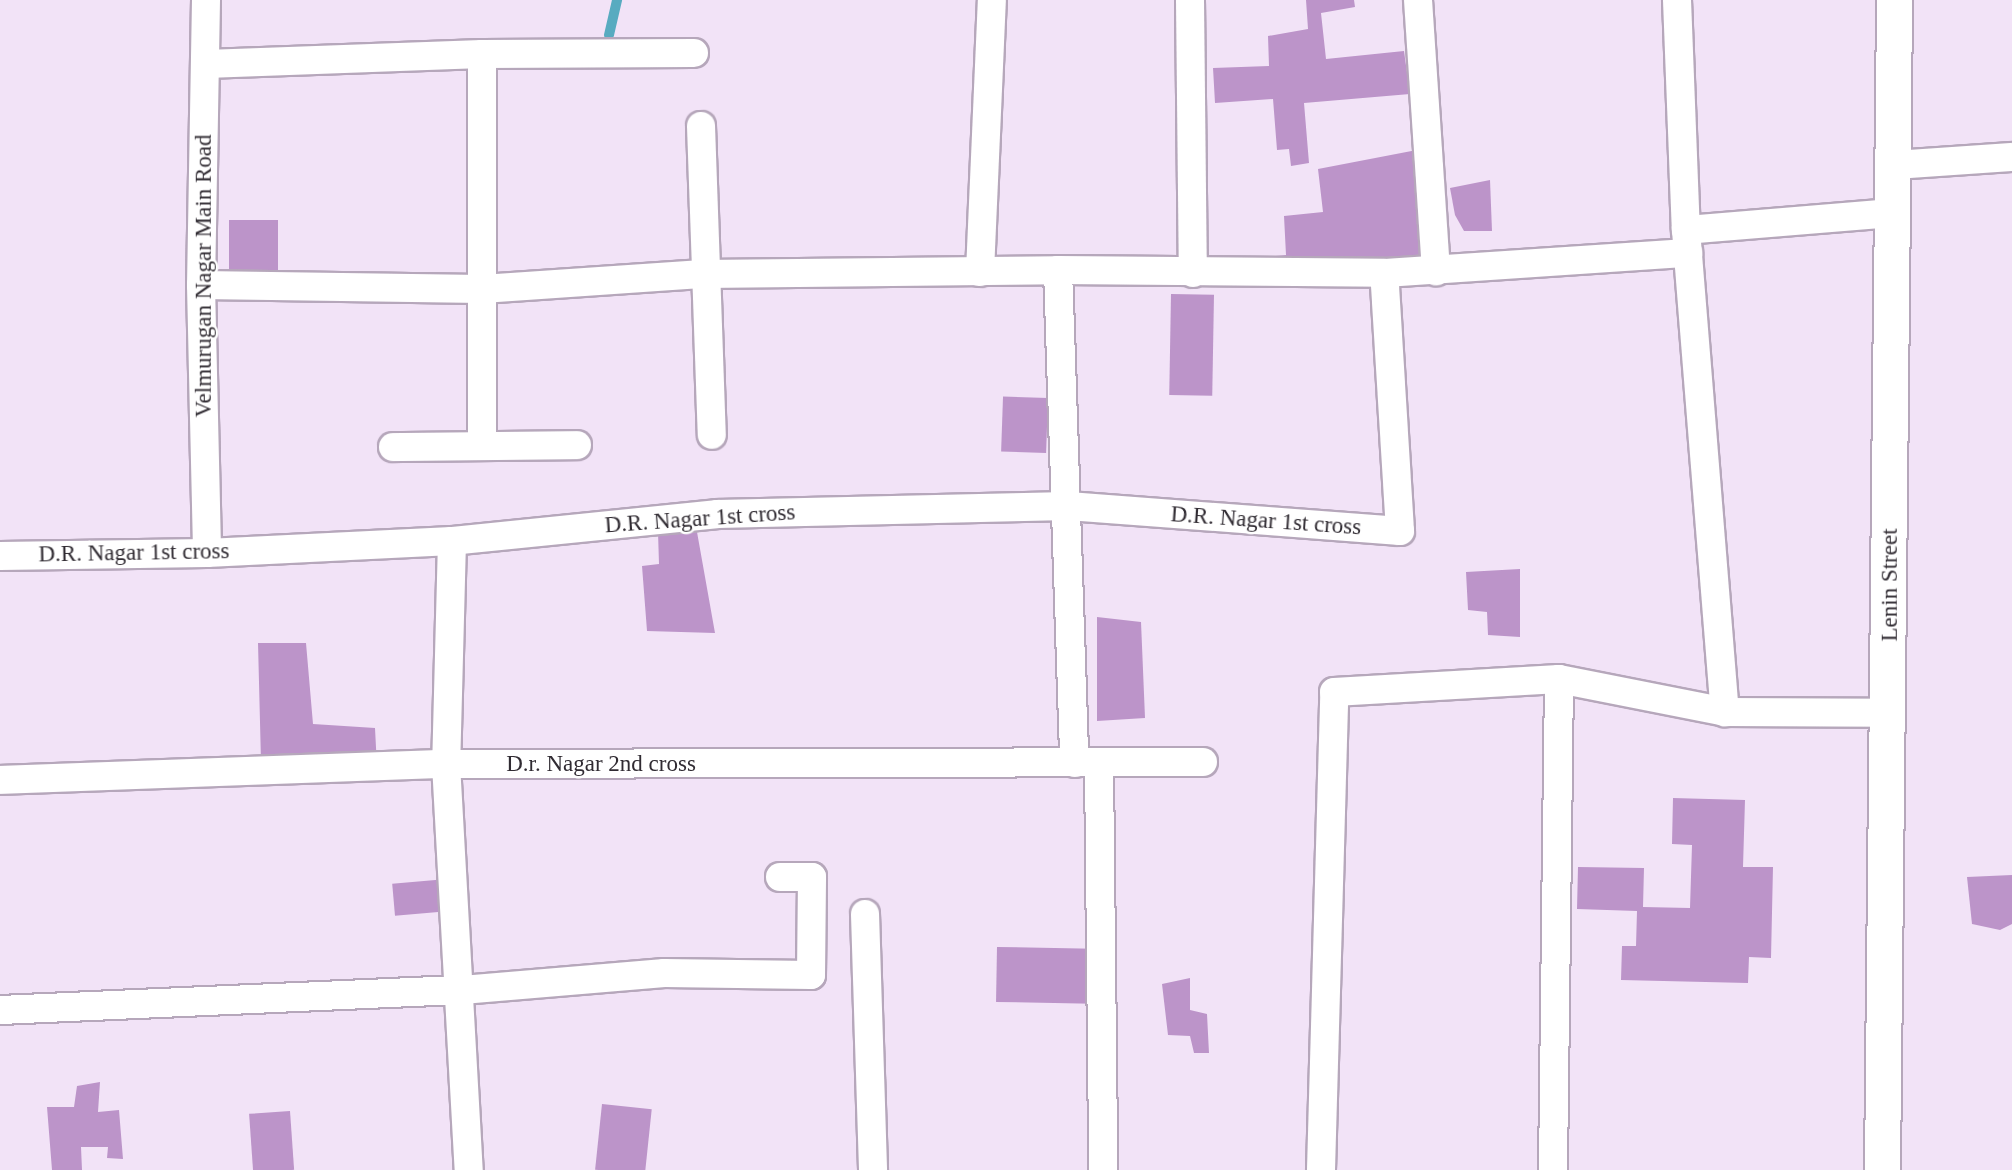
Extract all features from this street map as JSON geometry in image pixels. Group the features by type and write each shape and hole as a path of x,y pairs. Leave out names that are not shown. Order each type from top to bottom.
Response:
{"street":[{"name":"Velmurugan Nagar Main Road","path":"206,0 201,285 207,553"},
{"path":"980,272 992,0"},
{"path":"1191,0 1193,273"},
{"path":"1418,0 1436,271"},
{"path":"1677,0 1687,242 1725,712"},
{"name":"Lenin Street","path":"1882,1170 1889,713 1894,0"},
{"path":"206,64 482,54 694,53"},
{"path":"482,54 482,446"},
{"path":"701,126 703,274 712,435"},
{"path":"1894,165 2012,156"},
{"path":"201,285 482,289 703,274 1058,270 1193,273 1436,271 1687,242 1893,213"},
{"path":"1058,270 1068,506 1086,763 1102,1170"},
{"name":"D.R. Nagar 1st cross","path":"0,556 207,553 452,541 717,514 1068,506 1400,531 1384,273"},
{"path":"393,447 577,445"},
{"path":"452,541 446,764 462,990 469,1170"},
{"path":"1321,1170 1334,692 1559,679 1725,712 1889,713"},
{"path":"1553,1170 1559,679"},
{"name":"D.r. Nagar 2nd cross","path":"0,780 446,764 1203,762"},
{"path":"0,1010 462,990 664,973 811,975 812,877 780,877"},
{"path":"865,914 873,1170"}],"shaded area":[{"path":"1306,0 1354,0 1355,7 1321,13 1326,59 1404,51 1410,94 1304,103 1309,163 1291,166 1289,149 1277,150 1273,99 1215,103 1213,68 1269,66 1268,36 1308,29"},
{"path":"1422,149 1428,266 1252,258 1286,255 1284,216 1323,212 1318,169"},
{"path":"1490,180 1492,231 1464,231 1455,215 1450,188"},
{"path":"229,220 278,220 278,275 229,275"},
{"path":"1171,294 1214,295 1212,396 1169,395"},
{"path":"1003,396 1048,398 1046,453 1001,451"},
{"path":"658,532 697,532 715,633 647,631 642,566 659,564"},
{"path":"1520,569 1520,637 1488,635 1487,612 1468,610 1466,572"},
{"path":"1097,617 1141,622 1145,718 1097,721"},
{"path":"258,643 306,643 313,724 375,728 377,767 261,762"},
{"path":"1673,798 1745,800 1743,867 1773,867 1771,958 1749,957 1748,983 1621,980 1622,946 1636,946 1637,911 1577,909 1578,867 1644,868 1643,907 1690,908 1692,845 1672,844"},
{"path":"2012,875 2012,924 2000,930 1972,924 1967,877"},
{"path":"447,879 450,911 395,916 392,884"},
{"path":"997,947 1093,949 1092,1004 996,1002"},
{"path":"1190,978 1190,1010 1207,1014 1209,1053 1194,1053 1190,1036 1168,1035 1162,984"},
{"path":"100,1082 98,1112 119,1110 123,1159 107,1158 108,1147 81,1147 82,1170 52,1170 47,1107 74,1107 77,1086"},
{"path":"602,1104 652,1109 645,1170 595,1170"},
{"path":"290,1111 294,1170 253,1170 249,1114"}],"waterway":[{"path":"609,35 617,0"}]}
